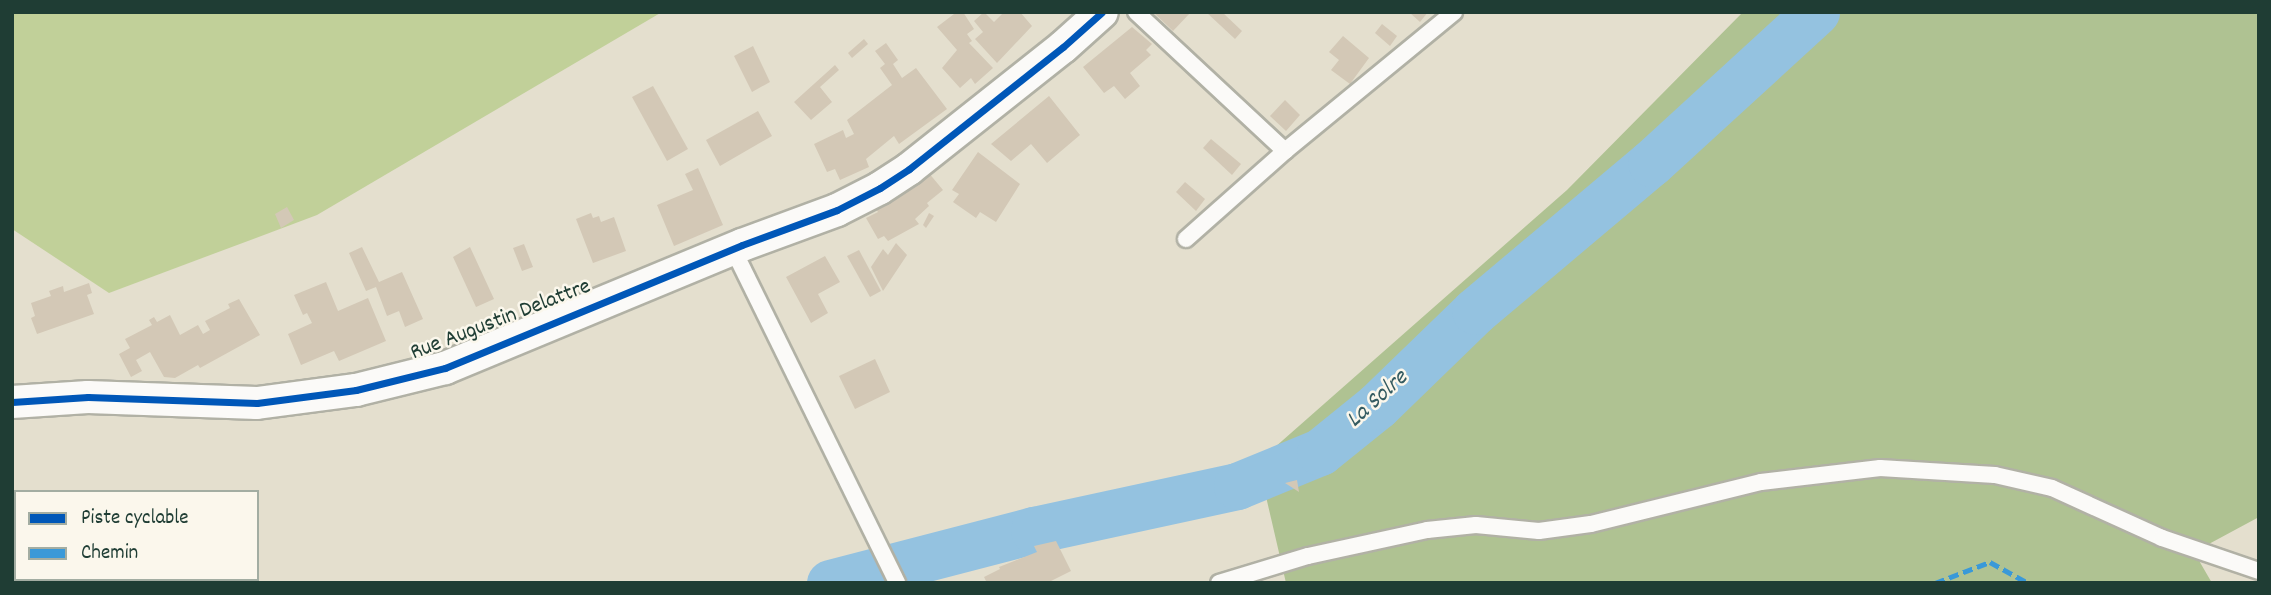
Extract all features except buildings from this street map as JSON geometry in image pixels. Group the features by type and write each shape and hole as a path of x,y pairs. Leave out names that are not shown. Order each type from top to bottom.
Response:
{"street":[{"name":"Rue Augustin Delattre","path":"12,402 88,397 257,403 356,390 445,368 733,249 837,210 880,188 909,169 1063,47 1102,12"}],"lane":[{"path":"1136,12 1285,152"},
{"path":"1186,239 1285,152 1454,12"},
{"path":"733,249 896,581"},
{"path":"1219,583 1308,556 1427,530 1476,525 1539,531 1591,524 1761,482 1880,468 1995,475 2052,488 2162,538 2259,571"}],"green space":[{"path":"12,12 662,12 317,215 109,293 12,229"},
{"path":"1743,12 2259,12 2259,517 2194,552 2212,583 1286,583 1258,462 1567,190"}],"waterway":[{"name":"La Solre","path":"830,583 1034,530 1237,486 1320,452 1377,406 1475,311 1651,163 1816,12"}],"marked path":[{"path":"1935,583 1990,562 2028,583"}],"cycle path":[{"path":"12,402 88,397 257,403 356,390 445,368 742,245 837,210 880,188 909,169 1063,47 1102,12"}]}
